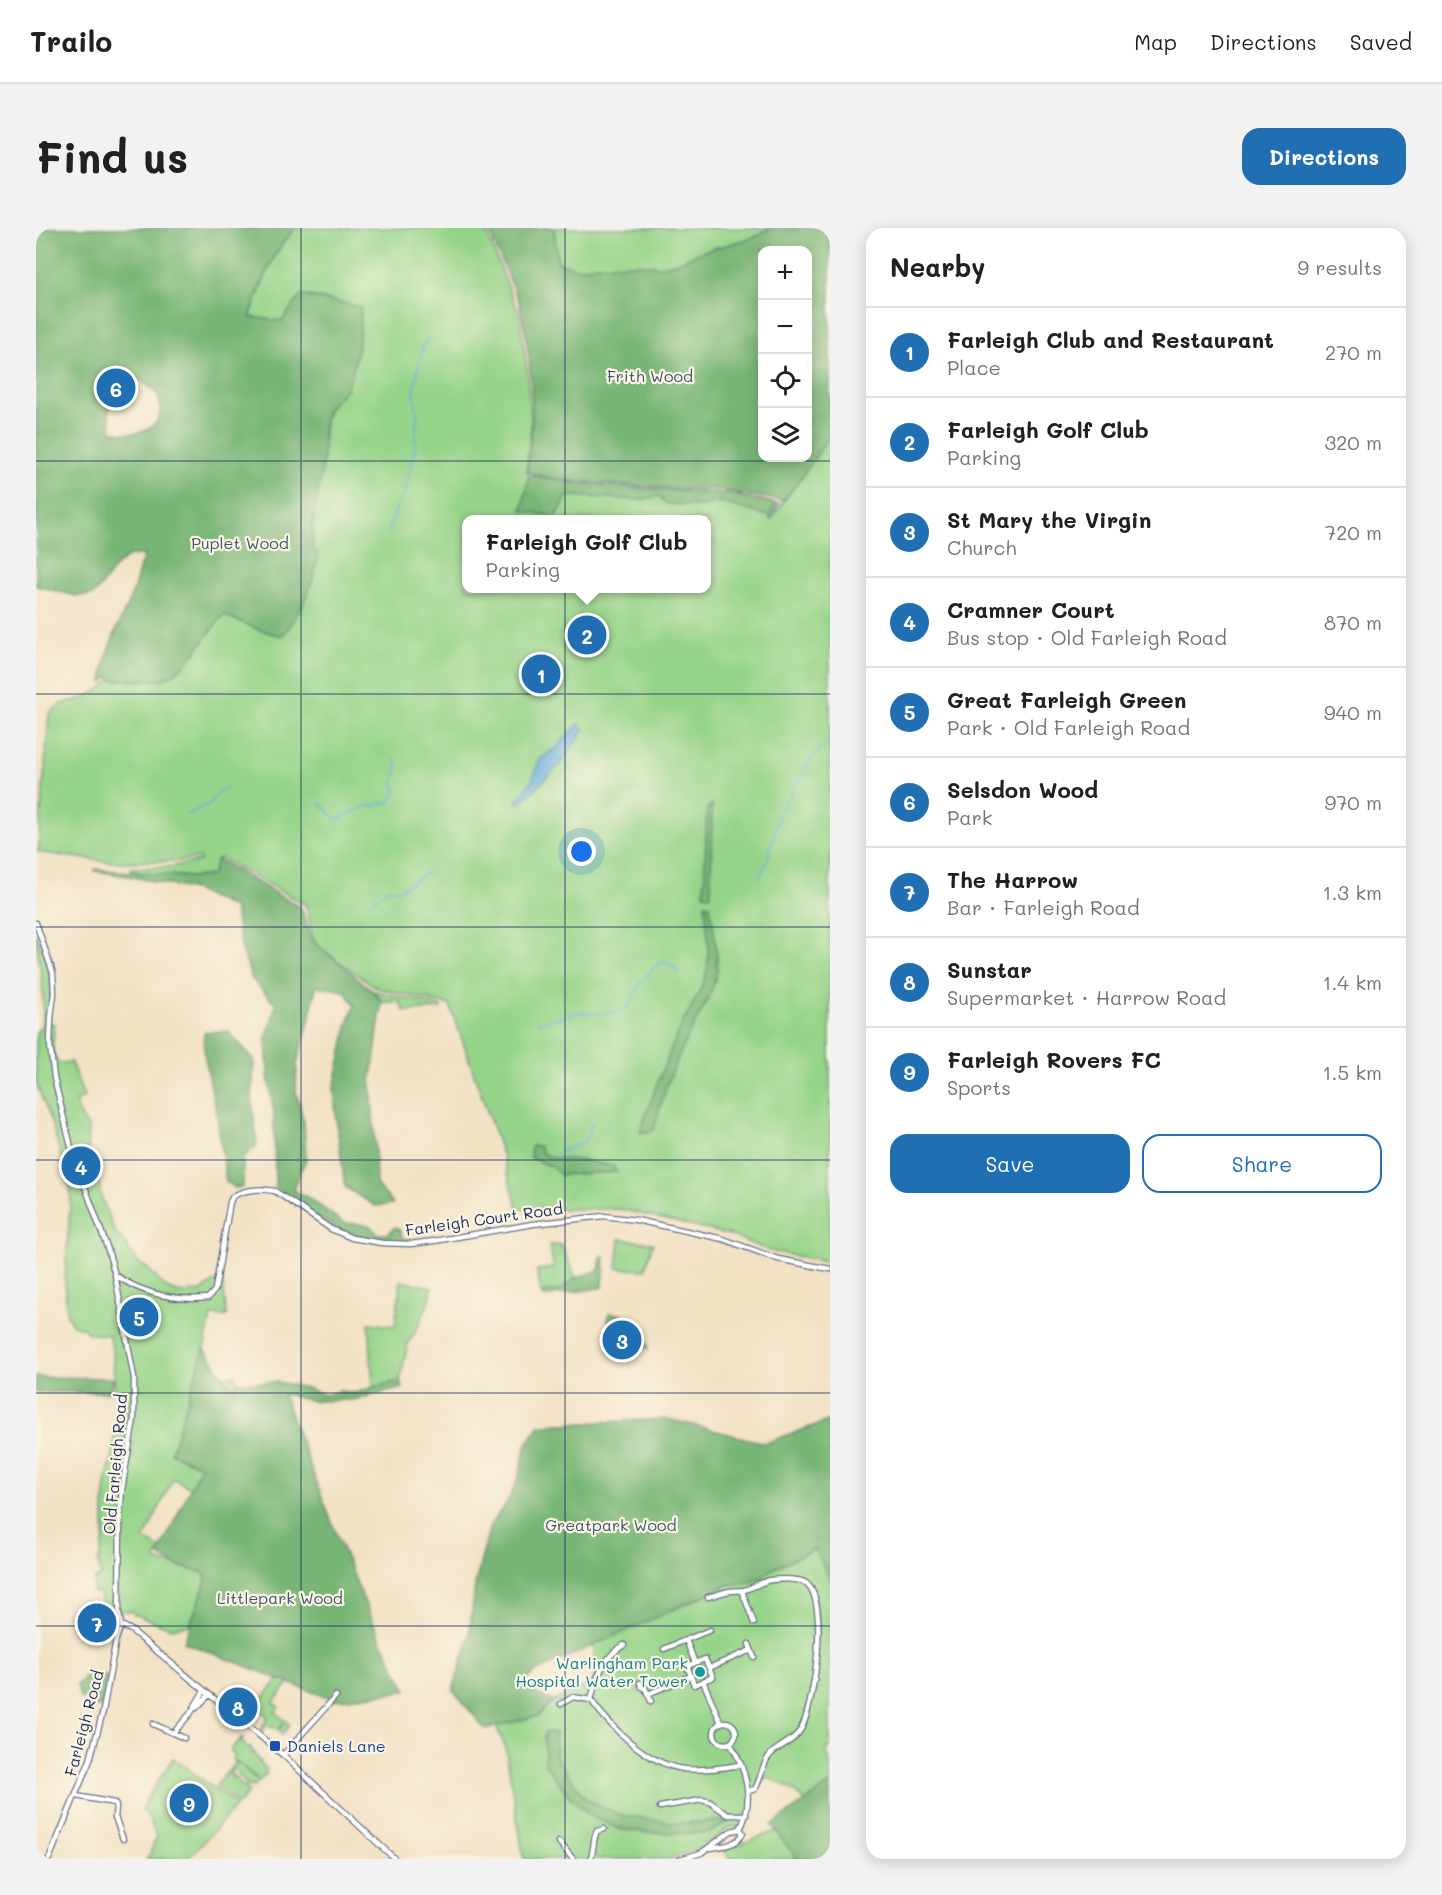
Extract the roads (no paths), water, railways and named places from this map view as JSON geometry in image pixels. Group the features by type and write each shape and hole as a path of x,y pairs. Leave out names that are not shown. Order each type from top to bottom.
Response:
{"street":[{"name":"Old Farleigh Road","path":"36,923 52,973 54,993 50,1045 54,1078 72,1151 115,1275 134,1378 134,1419 120,1514 119,1613 121,1625"},
{"name":"Farleigh Court Road","path":"115,1275 149,1293 179,1298 208,1298 215,1290 230,1202 233,1196 244,1191 264,1189 275,1191 331,1229 352,1238 382,1243 410,1244 533,1224 604,1216 636,1220 723,1239 777,1259 830,1269"},
{"path":"118,1291 126,1282"},
{"path":"708,1598 727,1591 741,1591 769,1580 799,1581 805,1583 814,1593 819,1635 812,1690 805,1722 794,1738 769,1756 763,1765 756,1788 748,1791"},
{"path":"741,1591 754,1623"},
{"path":"121,1625 131,1630 282,1755 396,1859"},
{"name":"Farleigh Road","path":"49,1859 90,1760 121,1625"},
{"path":"664,1649 710,1630"},
{"path":"686,1640 695,1663"},
{"path":"748,1644 754,1657"},
{"path":"591,1700 598,1674 603,1665 616,1649 624,1645"},
{"path":"709,1668 751,1650"},
{"path":"705,1659 713,1677 694,1684 687,1666 695,1663 705,1659"},
{"path":"648,1694 691,1676"},
{"path":"703,1681 721,1723"},
{"path":"640,1683 651,1701"},
{"path":"174,1732 206,1693"},
{"path":"282,1755 336,1696"},
{"path":"561,1704 573,1697 591,1700 611,1725 634,1745 661,1761 684,1769 740,1765"},
{"path":"721,1723 731,1724 735,1729 735,1736 730,1743 721,1743 716,1739 715,1728 721,1723"},
{"path":"153,1724 184,1738"},
{"path":"730,1743 748,1791 746,1815 740,1829"},
{"path":"76,1796 114,1803 115,1817 123,1839"},
{"path":"660,1807 702,1800 710,1802 728,1815 746,1815"},
{"path":"590,1859 597,1831 592,1824"},
{"path":"597,1831 604,1829"},
{"path":"680,1859 701,1853 731,1831 740,1829"},
{"path":"710,1848 730,1844 741,1837 743,1833 740,1829"},
{"path":"558,1842 573,1859"}],"water":[{"path":"579,724 584,730 561,763 524,800 518,803 517,800 532,781 540,759 556,748"}],"waterway":[{"path":"388,532 394,513 403,497 415,447 417,413 414,394 420,356 427,337"},
{"path":"759,878 768,859 779,815 809,762 820,749 830,742"},
{"path":"320,803 336,819 339,819 361,808 389,802 396,793 394,782 397,768 394,757"},
{"path":"187,815 209,804 219,792 228,786"},
{"path":"372,902 386,889 401,889 428,872"},
{"path":"538,1023 579,1013 620,1012 629,1006 640,984 656,965 665,963 679,972"},
{"path":"555,1154 582,1143 593,1123"}],"place":[{"name":"Selsdon Wood","path":"116,388"},
{"name":"Farleigh Golf Club","path":"587,635"},
{"name":"Farleigh Club and Restaurant","path":"541,674"},
{"name":"Cramner Court","path":"81,1166"},
{"name":"Great Farleigh Green","path":"139,1317"},
{"name":"St Mary the Virgin","path":"622,1340"},
{"name":"The Harrow","path":"97,1623"},
{"name":"Warlingham Park Hospital Water Tower","path":"700,1672"},
{"name":"Sunstar","path":"238,1707"},
{"name":"Daniels Lane","path":"275,1746"},
{"name":"Farleigh Rovers FC","path":"189,1803"}],"park label":[{"name":"Frith Wood","path":"650,376"},
{"name":"Puplet Wood","path":"240,543"},
{"name":"Greatpark Wood","path":"611,1525"},
{"name":"Littlepark Wood","path":"280,1598"}]}
